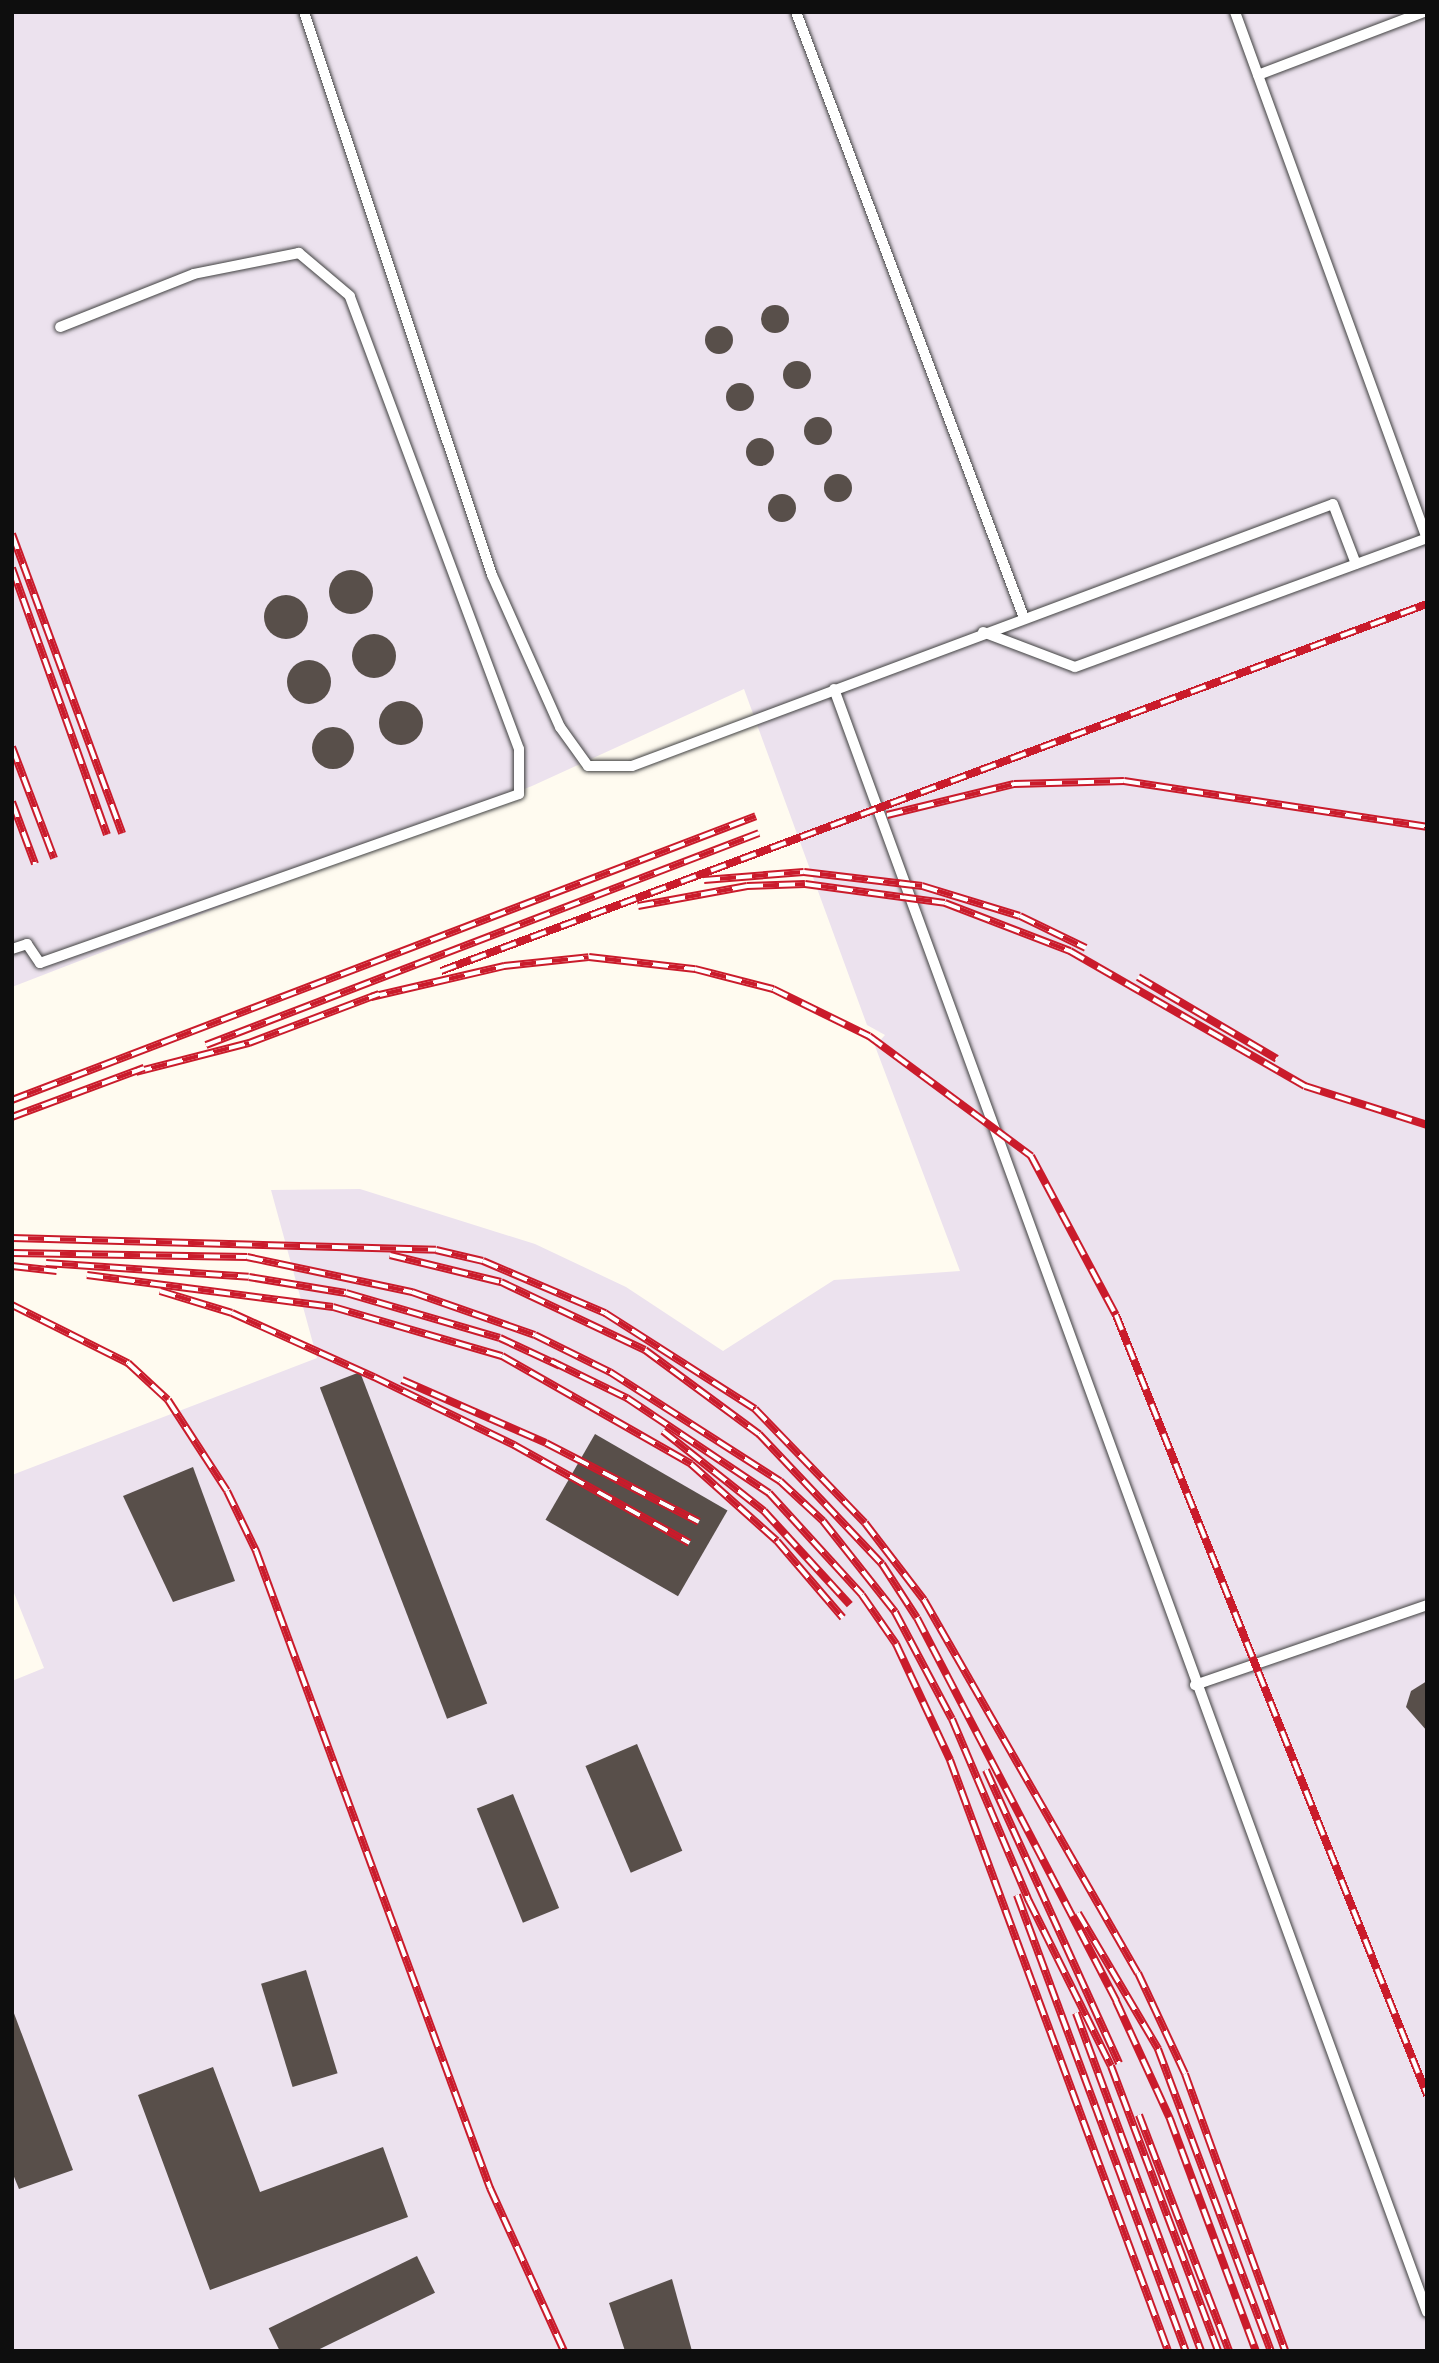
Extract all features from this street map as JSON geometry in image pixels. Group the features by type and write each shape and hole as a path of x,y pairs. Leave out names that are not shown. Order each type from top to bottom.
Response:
{"lane":[{"path":"304,12 492,575 560,727 588,766 632,766 983,632 1333,504 1356,564"},
{"path":"796,12 1024,618"},
{"path":"983,632 1075,667 1427,538 1235,12"},
{"path":"1258,75 1424,12"},
{"path":"12,949 27,944 40,962 519,794 519,749 350,296 299,253 194,274 60,327"},
{"path":"834,689 984,1088 1195,1685 1427,2312"},
{"path":"1195,1685 1427,1605"}],"shaded area":[{"path":"12,12 1427,12 1427,2351 12,2351 12,1681 44,1668 12,1588 12,1475 317,1358 271,1190 360,1189 535,1244 626,1287 723,1351 834,1280 960,1271 875,1046 885,1035 867,1025 744,689 532,786 12,987"}],"building":[{"path":"775,305 785,309 789,319 785,329 775,333 765,329 761,319 765,309"},
{"path":"719,326 729,330 733,340 729,350 719,354 709,350 705,340 709,330"},
{"path":"797,361 807,365 811,375 807,385 797,389 787,385 783,375 787,365"},
{"path":"740,383 750,387 754,397 750,407 740,411 730,407 726,397 730,387"},
{"path":"818,417 828,421 832,431 828,441 818,445 808,441 804,431 808,421"},
{"path":"760,438 770,442 774,452 770,462 760,466 750,462 746,452 750,442"},
{"path":"838,474 848,478 852,488 848,498 838,502 828,498 824,488 828,478"},
{"path":"782,494 792,498 796,508 792,518 782,522 772,518 768,508 772,498"},
{"path":"351,570 366,577 373,592 366,607 351,614 336,607 329,592 336,577"},
{"path":"286,595 301,602 308,617 301,632 286,639 271,632 264,617 271,602"},
{"path":"374,634 389,641 396,656 389,671 374,678 359,671 352,656 359,641"},
{"path":"309,660 324,667 331,682 324,697 309,704 294,697 287,682 294,667"},
{"path":"401,701 416,708 423,723 416,738 401,745 386,738 379,723 386,708"},
{"path":"333,727 348,733 354,748 348,763 333,769 318,763 312,748 318,733"},
{"path":"360,1372 487,1703 447,1719 320,1387"},
{"path":"595,1434 728,1510 678,1596 546,1520"},
{"path":"193,1467 235,1581 173,1602 123,1496"},
{"path":"1427,1681 1427,1731 1406,1707 1411,1691"},
{"path":"637,1744 682,1851 631,1873 585,1766"},
{"path":"513,1794 559,1908 523,1923 477,1809"},
{"path":"306,1970 338,2073 293,2087 261,1984"},
{"path":"12,2008 73,2170 19,2189 12,2172"},
{"path":"213,2067 260,2192 383,2147 408,2217 210,2290 138,2095"},
{"path":"417,2256 435,2293 316,2351 280,2351 269,2328"},
{"path":"672,2279 692,2351 625,2351 609,2303"}],"railway":[{"path":"12,534 122,833"},
{"path":"12,568 107,835"},
{"path":"441,971 1427,604"},
{"path":"12,747 54,858"},
{"path":"887,815 1014,784 1124,781 1427,827"},
{"path":"12,802 35,864"},
{"path":"12,1100 756,816"},
{"path":"206,1045 759,833"},
{"path":"704,880 804,872 922,886 1020,916 1086,948"},
{"path":"638,906 747,886 805,884 945,903 1070,951 1305,1086 1427,1125"},
{"path":"371,997 504,966 589,957 695,969 773,989 869,1036 1031,1156 1116,1315 1427,2095"},
{"path":"1138,977 1277,1059"},
{"path":"136,1072 249,1043 379,994"},
{"path":"12,1117 144,1068"},
{"path":"12,1238 436,1250 483,1261 605,1313 755,1409 865,1523 924,1600 1138,1973 1185,2074 1285,2351"},
{"path":"12,1253 247,1257 412,1292 535,1335 610,1372 780,1481 823,1521 895,1612 952,1719 1029,1901 1111,2066 1218,2351"},
{"path":"390,1255 501,1282 645,1350 759,1434 882,1564 917,1618 1116,2001 1170,2119 1256,2351"},
{"path":"46,1263 249,1277 346,1293 500,1338 560,1366"},
{"path":"12,1266 57,1271"},
{"path":"87,1275 333,1307 502,1356 691,1464 777,1541 843,1618"},
{"path":"160,1291 232,1313 374,1377 514,1445 689,1543"},
{"path":"12,1305 128,1363 168,1400 227,1491 256,1551 490,2188 564,2351"},
{"path":"551,1361 627,1398 769,1493 862,1595 896,1644 950,1760 1168,2351"},
{"path":"402,1380 546,1443 699,1522"},
{"path":"663,1431 764,1511 850,1605"},
{"path":"986,1770 1119,2063"},
{"path":"1017,1895 1186,2351"},
{"path":"1078,1913 1158,2049 1271,2351"},
{"path":"1076,2013 1201,2351"},
{"path":"1139,2115 1229,2351"}]}
